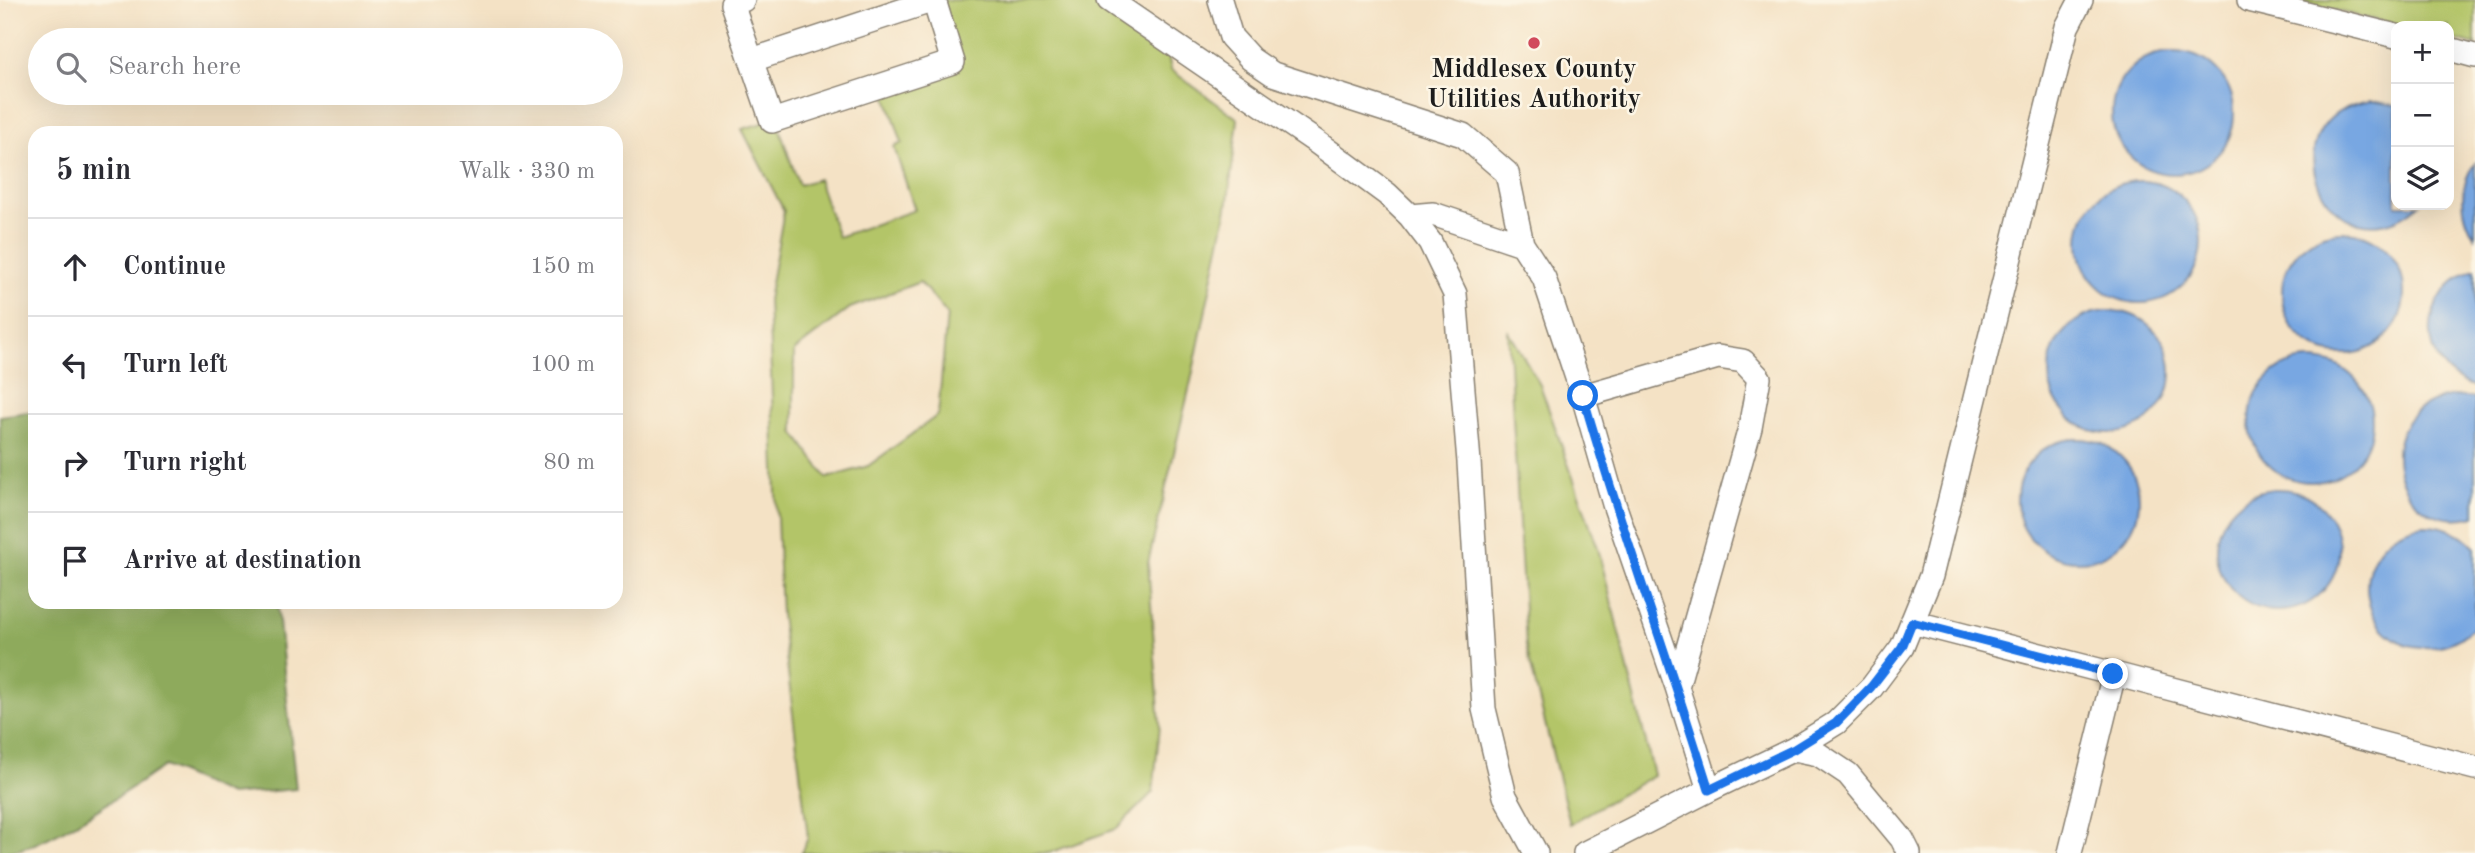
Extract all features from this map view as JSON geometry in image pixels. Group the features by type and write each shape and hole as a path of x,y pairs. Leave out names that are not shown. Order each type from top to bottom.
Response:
{"lane":[{"path":"743,0 732,4 772,121 953,62 934,0 752,60"},
{"path":"1109,0 1315,141 1387,194 1410,216 1430,242 1455,294 1469,462 1484,709 1505,796 1536,853"},
{"path":"1220,0 1231,37 1251,59 1273,74 1463,135 1507,173 1522,244 1544,278 1583,396 1614,504 1677,687 1709,790"},
{"path":"1585,853 1794,749 1836,723 1871,687 1902,647 1931,576 2067,27 2081,0"},
{"path":"2249,0 2391,35"},
{"path":"2454,50 2475,56"},
{"path":"1410,216 1433,214 1522,244"},
{"path":"1583,396 1718,357 1743,361 1759,378 1749,428 1677,687"},
{"path":"1912,622 2475,768"},
{"path":"2070,853 2113,674"},
{"path":"1794,749 1818,754 1848,774 1902,839 1909,853"}],"green space":[{"path":"934,0 1109,0 1165,39 1171,70 1238,119 1227,208 1191,381 1148,563 1160,725 1153,792 1116,829 1049,853 801,853 808,838 781,615 768,300 784,211 742,129 776,119 799,185 818,179 838,237 915,210 894,147 902,143 883,85 953,62","holes":["920,282 947,314 938,415 868,466 827,478 794,432 794,351 850,308"]},
{"path":"2293,0 2475,0 2475,45 2454,39 2454,21 2391,21 2391,24"},
{"path":"1508,330 1540,385 1598,548 1654,775 1570,824 1526,646"},
{"path":"28,412 28,609 278,609 296,789 230,795 164,766 60,832 38,843 0,853 0,416"}],"water":[{"path":"2173,52 2196,56 2216,70 2230,90 2234,113 2230,136 2216,156 2196,170 2173,174 2150,170 2130,156 2116,136 2112,113 2116,90 2130,70 2150,56"},
{"path":"2371,101 2391,104 2391,210 2410,210 2387,223 2358,223 2335,210 2320,187 2313,161 2318,135 2337,113"},
{"path":"2475,163 2475,237 2466,219 2463,200 2466,181"},
{"path":"2140,181 2163,185 2183,199 2197,219 2201,242 2197,265 2183,285 2163,299 2140,303 2117,299 2097,285 2083,265 2079,242 2083,219 2097,199 2117,185"},
{"path":"2343,232 2366,236 2386,250 2400,270 2404,293 2400,316 2386,336 2366,350 2343,354 2320,350 2300,336 2286,316 2282,293 2286,270 2300,250 2320,236"},
{"path":"2475,269 2475,387 2455,378 2441,364 2433,347 2431,329 2434,311 2442,294 2456,279"},
{"path":"2110,311 2133,315 2153,329 2167,349 2171,372 2167,395 2153,415 2133,429 2110,433 2087,429 2067,415 2053,395 2049,372 2053,349 2067,329 2087,315"},
{"path":"2311,360 2334,364 2354,378 2368,398 2372,421 2368,444 2354,464 2334,478 2311,482 2288,478 2268,464 2254,444 2250,421 2254,398 2268,378 2288,364"},
{"path":"2454,396 2475,398 2475,516 2446,518 2424,509 2407,492 2398,470 2398,446 2406,423 2425,406"},
{"path":"2078,439 2101,443 2121,457 2135,477 2139,500 2135,523 2121,543 2101,557 2078,561 2055,557 2035,543 2021,523 2017,500 2021,477 2035,457 2055,443"},
{"path":"2278,489 2301,493 2321,507 2335,527 2339,550 2335,573 2321,593 2301,607 2278,611 2255,607 2235,593 2221,573 2217,550 2221,527 2235,507 2255,493"},
{"path":"2424,525 2452,530 2475,548 2475,625 2456,640 2433,647 2406,644 2386,633 2373,615 2367,593 2369,571 2379,550 2397,534"}],"place":[{"name":"Middlesex County Utilities Authority","path":"1534,43"}],"route":[{"path":"1583,396 1614,504 1677,687 1709,790 1794,749 1836,723 1871,687 1902,647 1912,622 2113,674"}]}
